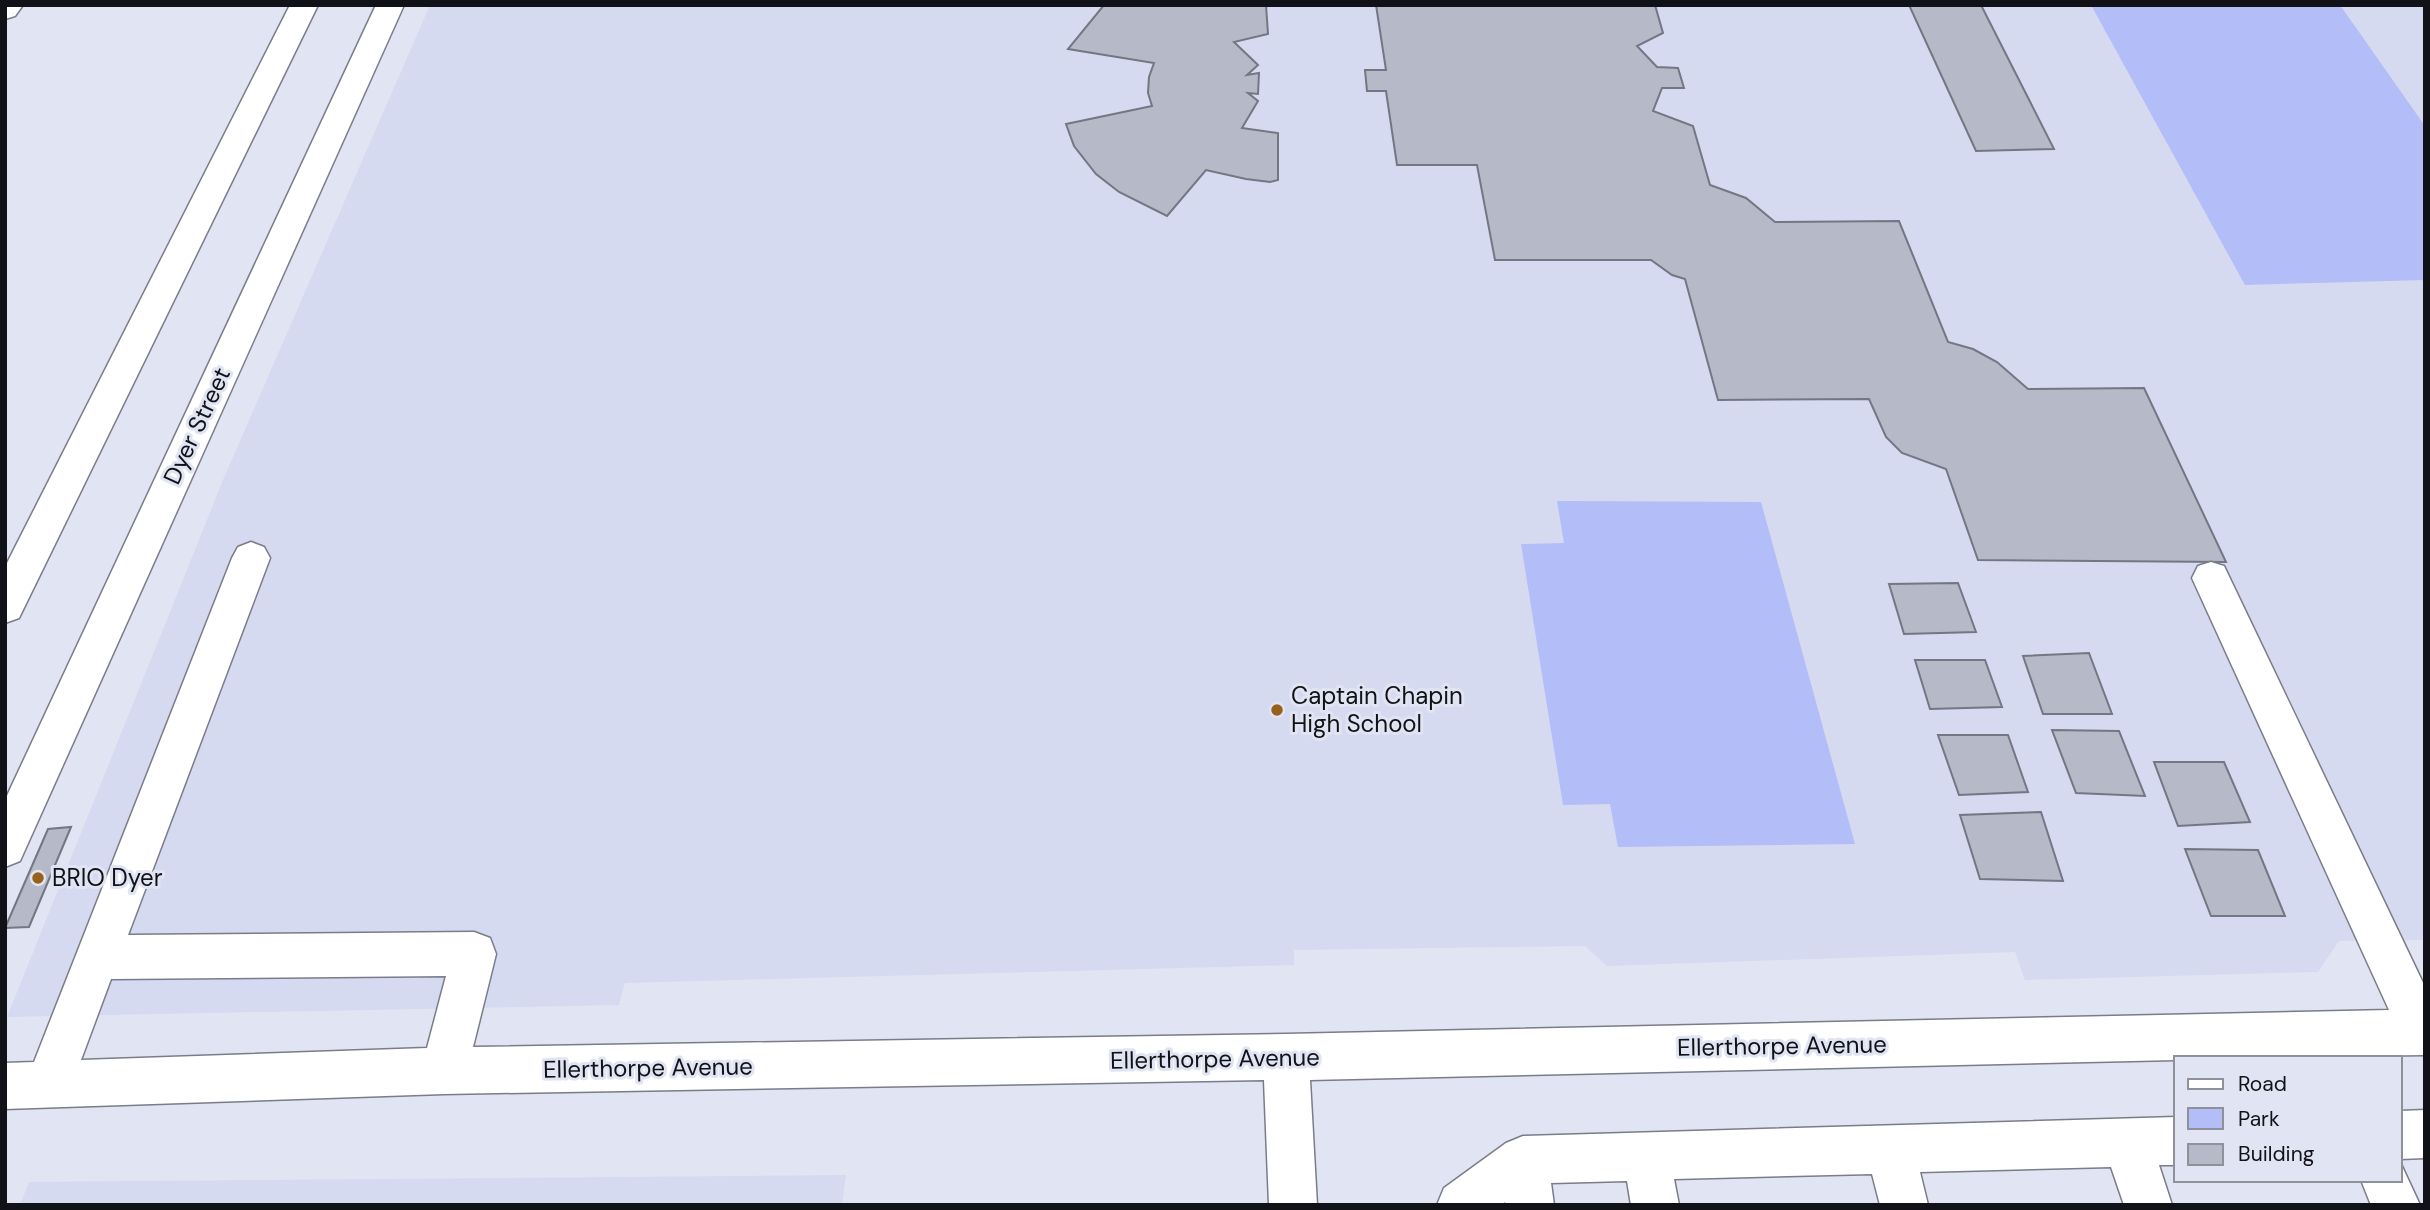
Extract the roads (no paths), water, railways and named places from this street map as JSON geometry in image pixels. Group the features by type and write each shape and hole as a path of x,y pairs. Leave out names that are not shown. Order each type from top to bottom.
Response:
{"main road":[{"path":"5,10 9,5"},
{"path":"5,606 304,5"},
{"name":"Dyer Street","path":"5,846 390,5"},
{"path":"26,1085 97,957 251,558"},
{"path":"2211,578 2424,1032"},
{"path":"97,957 474,954 444,1072"},
{"name":"Ellerthorpe Avenue","path":"26,1085 444,1072 1286,1058 2424,1032"},
{"path":"1286,1058 1293,1205"},
{"path":"2402,1135 2425,1134"},
{"path":"1461,1205 1527,1182 1646,1155 2174,1141"},
{"path":"2127,1142 2148,1205"},
{"path":"1889,1148 1904,1205"},
{"path":"1646,1155 1655,1205"},
{"path":"2386,1182 2396,1205"}],"place":[{"name":"Captain Chapin High School","path":"1277,710"},
{"name":"BRIO Dyer","path":"38,878"}]}
